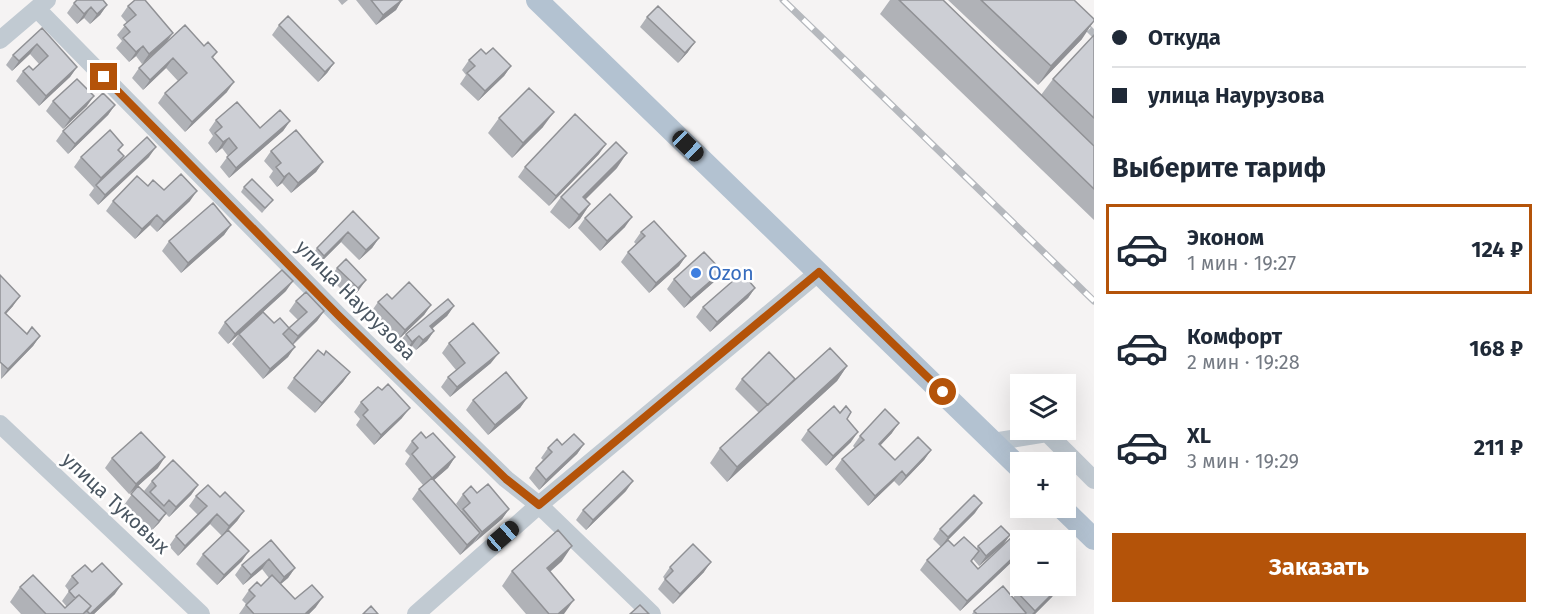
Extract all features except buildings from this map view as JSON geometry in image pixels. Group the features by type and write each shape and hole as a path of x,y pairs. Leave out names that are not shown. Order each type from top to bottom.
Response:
{"main road":[{"path":"537,0 1010,458"},
{"path":"1072,518 1094,539"}],"street":[{"path":"0,40 42,4"},
{"name":"улица Наурузова","path":"42,4 339,316 506,479 539,505 652,614"},
{"path":"416,614 539,505 819,272"},
{"name":"улица Туковых","path":"0,424 201,614"},
{"path":"993,442 1047,433 1094,480"}],"railway":[{"path":"783,0 1094,301"},
{"path":"1059,0 1094,34"}],"place":[{"name":"Ozon","path":"696,273"}],"route":[{"path":"104,77 339,316 506,479 539,505 819,272 943,392"}]}
